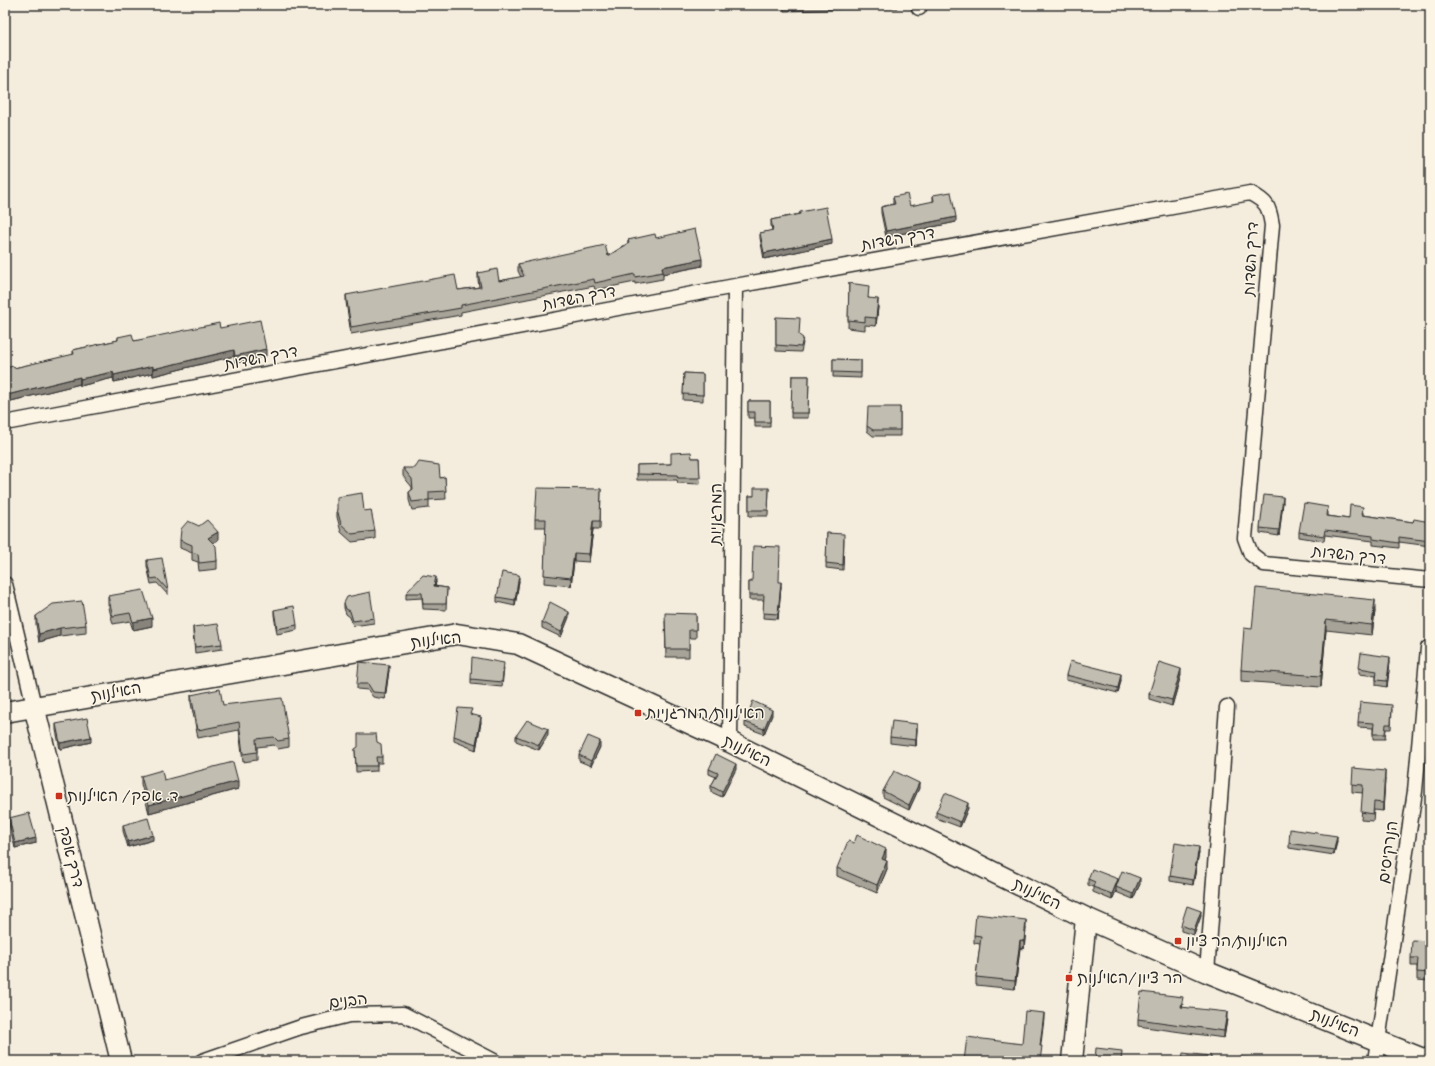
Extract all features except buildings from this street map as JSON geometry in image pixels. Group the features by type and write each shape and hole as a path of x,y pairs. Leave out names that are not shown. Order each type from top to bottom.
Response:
{"main road":[{"name":"האילנות","path":"5,712 457,634 518,644 730,742 1086,918 1207,972 1428,1061"},
{"name":"דרך אפק","path":"34,706 121,1061"},
{"path":"1072,1061 1086,918"}],"street":[{"name":"דרך השדות","path":"5,423 735,286 1250,193 1263,200 1270,209 1272,225 1244,538 1251,554 1264,564 1430,580"},
{"name":"המרגניות","path":"730,742 735,286"},
{"name":"דרך אפק","path":"5,584 34,706"},
{"name":"הנרקיסים","path":"1375,1061 1414,791 1428,648"},
{"path":"1207,972 1227,707"},
{"name":"הבנים","path":"202,1061 301,1027 349,1016 403,1014 494,1061"}],"place":[{"name":"האילנות/המרגניות","path":"638,713"},
{"name":"ד. אפק / האילנות","path":"59,796"},
{"name":"האילנות/הר ציון","path":"1178,941"},
{"name":"הר ציון /האילנות","path":"1069,978"}]}
